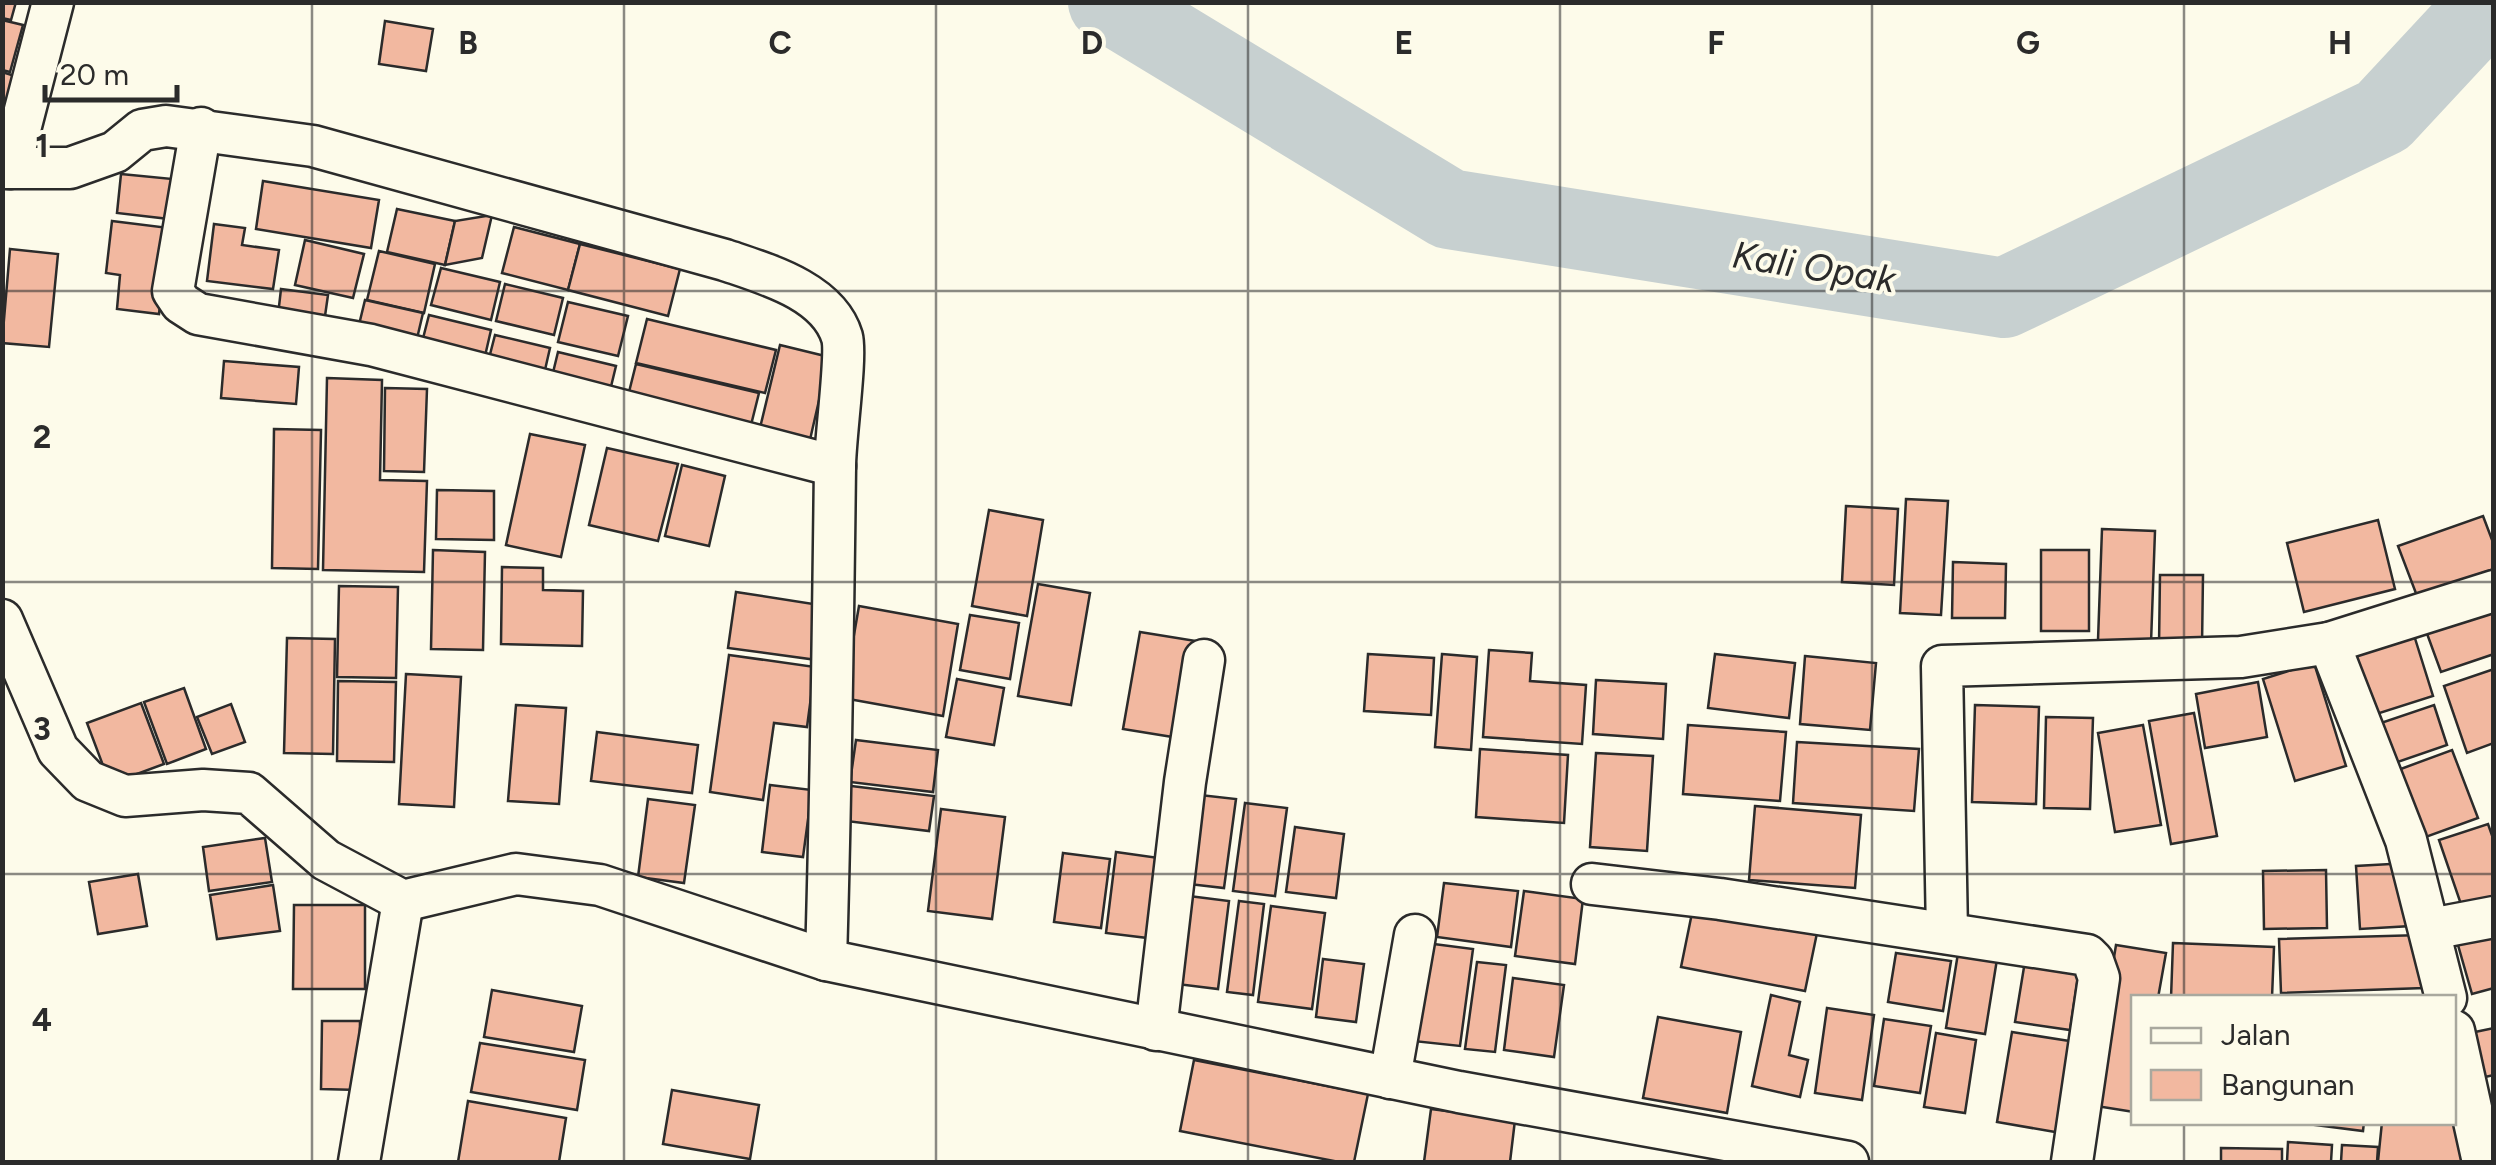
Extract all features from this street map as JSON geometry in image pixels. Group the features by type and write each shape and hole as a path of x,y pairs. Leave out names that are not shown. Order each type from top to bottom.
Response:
{"street":[{"path":"54,2 6,168 70,168 115,152 142,130 166,126 313,146 726,260 776,277 822,305 842,338 835,466 826,960"},
{"path":"200,128 172,291 181,303 198,314 371,345 835,466"},
{"path":"1947,933 1942,666 2241,657 2329,643 2494,590"},
{"path":"2,620 58,750 88,782 126,796 204,790 249,793 326,860 403,901 516,874 600,885 826,960 1390,1078 1848,1162"},
{"path":"2329,643 2406,840 2445,995"},
{"path":"1156,1030 1185,782 1204,660"},
{"path":"1592,884 2078,952 2093,961 2099,978 2072,1162"},
{"path":"360,1162 403,901"},
{"path":"2430,929 2494,917"},
{"path":"1390,1078 1415,935"},
{"path":"2456,1040 2483,1162"}],"building":[{"path":"2,2 16,2 11,20 2,18"},
{"path":"2,20 23,25 10,72 2,70"},
{"path":"385,21 433,29 426,71 379,64"},
{"path":"2,72 15,76 2,120"},
{"path":"121,174 183,180 178,220 117,213"},
{"path":"263,181 379,200 371,248 256,229"},
{"path":"397,209 455,221 445,265 387,252"},
{"path":"492,215 482,258 445,265 455,221"},
{"path":"112,221 169,228 159,314 117,309 120,275 106,273"},
{"path":"214,224 245,228 242,245 279,250 273,289 207,281"},
{"path":"514,227 580,244 568,290 502,273"},
{"path":"305,240 364,254 353,298 295,285"},
{"path":"580,244 680,269 668,316 568,290"},
{"path":"10,249 58,254 49,347 2,343"},
{"path":"379,251 435,264 424,313 367,300"},
{"path":"441,268 500,282 491,320 431,305"},
{"path":"505,284 563,298 554,335 496,321"},
{"path":"281,289 328,295 323,330 277,324"},
{"path":"365,300 423,313 415,347 357,333"},
{"path":"568,302 628,316 618,356 558,342"},
{"path":"429,315 491,330 482,369 419,354"},
{"path":"647,319 776,350 765,393 636,363"},
{"path":"495,335 550,348 542,383 486,370"},
{"path":"780,345 829,357 809,444 759,432"},
{"path":"558,352 616,366 607,403 549,389"},
{"path":"224,361 299,367 296,404 221,398"},
{"path":"636,364 759,393 748,437 625,408"},
{"path":"327,378 382,380 380,480 427,481 424,572 323,570"},
{"path":"385,388 427,389 424,472 384,471"},
{"path":"274,429 321,430 318,569 272,568"},
{"path":"530,434 585,445 561,557 506,545"},
{"path":"607,448 678,464 658,541 589,525"},
{"path":"682,465 725,476 709,546 665,536"},
{"path":"437,490 494,491 494,540 436,539"},
{"path":"1906,499 1948,501 1941,615 1900,613"},
{"path":"1846,506 1898,509 1894,585 1842,582"},
{"path":"989,510 1043,520 1027,616 972,606"},
{"path":"2483,516 2494,545 2494,569 2417,596 2398,546"},
{"path":"2378,520 2395,589 2304,612 2287,543"},
{"path":"2102,529 2155,531 2151,643 2098,640"},
{"path":"433,550 485,552 483,650 431,649"},
{"path":"2041,550 2089,550 2089,631 2041,631"},
{"path":"1953,562 2006,564 2005,618 1952,618"},
{"path":"502,567 543,568 543,590 583,591 582,646 501,644"},
{"path":"2160,575 2203,575 2202,647 2159,646"},
{"path":"1038,584 1090,593 1071,705 1018,696"},
{"path":"339,586 398,587 396,678 337,677"},
{"path":"736,592 826,606 817,660 728,648"},
{"path":"2494,595 2494,654 2441,672 2422,620"},
{"path":"859,606 958,624 943,716 843,698"},
{"path":"970,615 1019,623 1010,679 960,670"},
{"path":"1140,632 1202,642 1185,739 1123,729"},
{"path":"2413,632 2433,696 2364,718 2344,653"},
{"path":"287,638 335,639 333,754 284,753"},
{"path":"1489,650 1532,653 1530,681 1586,685 1582,744 1483,737"},
{"path":"1368,654 1434,658 1431,715 1364,711"},
{"path":"1442,654 1477,657 1471,750 1435,747"},
{"path":"1715,654 1795,663 1789,718 1708,708"},
{"path":"729,655 815,667 807,727 774,723 763,800 710,792"},
{"path":"1805,656 1876,663 1870,730 1800,724"},
{"path":"2314,663 2346,766 2295,781 2263,679"},
{"path":"2494,669 2494,743 2467,753 2444,686"},
{"path":"406,674 461,677 454,807 399,804"},
{"path":"957,679 1004,688 994,745 946,737"},
{"path":"1596,680 1666,684 1663,739 1593,734"},
{"path":"338,681 396,682 394,762 337,761"},
{"path":"2258,682 2267,737 2205,748 2196,694"},
{"path":"184,688 206,749 167,764 144,702"},
{"path":"141,703 164,764 110,784 87,723"},
{"path":"231,704 245,742 212,754 197,717"},
{"path":"516,705 566,708 559,804 508,801"},
{"path":"1975,705 2039,707 2036,804 1972,802"},
{"path":"2434,705 2447,745 2383,767 2369,727"},
{"path":"2194,713 2217,836 2171,844 2149,721"},
{"path":"2046,717 2093,718 2090,809 2044,808"},
{"path":"1688,725 1786,732 1780,801 1683,794"},
{"path":"2143,725 2161,825 2115,832 2098,733"},
{"path":"597,732 698,745 692,793 591,781"},
{"path":"856,740 938,750 933,792 850,782"},
{"path":"1797,742 1919,749 1914,811 1793,803"},
{"path":"1480,749 1568,755 1564,823 1476,817"},
{"path":"2452,750 2478,818 2423,838 2398,770"},
{"path":"1596,753 1653,756 1647,851 1590,847"},
{"path":"770,785 812,790 803,857 762,852"},
{"path":"843,785 934,796 929,831 838,820"},
{"path":"1191,794 1236,799 1224,888 1180,883"},
{"path":"648,799 695,805 684,883 638,877"},
{"path":"1245,803 1287,808 1275,896 1233,891"},
{"path":"1755,806 1861,815 1855,888 1749,880"},
{"path":"941,809 1005,817 992,919 928,911"},
{"path":"2488,824 2494,841 2494,907 2465,916 2439,840"},
{"path":"1295,827 1344,834 1336,898 1286,892"},
{"path":"265,838 272,882 209,891 203,847"},
{"path":"1116,852 1166,859 1156,939 1106,933"},
{"path":"1063,853 1110,859 1101,928 1054,922"},
{"path":"2408,863 2411,926 2360,929 2356,866"},
{"path":"2326,870 2327,928 2264,929 2263,871"},
{"path":"138,874 147,926 98,934 89,882"},
{"path":"1444,883 1518,891 1511,947 1437,937"},
{"path":"273,885 280,931 217,939 210,895"},
{"path":"1524,891 1583,899 1575,964 1515,956"},
{"path":"1189,896 1229,901 1218,989 1177,984"},
{"path":"1239,901 1264,904 1253,995 1227,992"},
{"path":"294,905 365,905 365,989 293,989"},
{"path":"1271,906 1325,913 1312,1009 1258,1002"},
{"path":"1693,908 1817,933 1805,991 1681,967"},
{"path":"2494,927 2494,988 2472,994 2456,938"},
{"path":"2422,935 2424,988 2281,993 2279,939"},
{"path":"1426,943 1473,949 1460,1046 1413,1041"},
{"path":"2173,943 2274,947 2272,995 2171,995"},
{"path":"2116,945 2166,953 2159,995 2131,995 2131,1112 2090,1105"},
{"path":"1959,947 1998,953 1985,1034 1946,1028"},
{"path":"1896,953 1951,961 1943,1011 1888,1002"},
{"path":"2026,955 2080,964 2070,1030 2015,1022"},
{"path":"1323,959 1364,964 1356,1022 1316,1017"},
{"path":"1477,962 1506,965 1495,1052 1465,1049"},
{"path":"1513,978 1564,985 1554,1057 1504,1050"},
{"path":"492,990 582,1006 574,1052 484,1037"},
{"path":"1771,995 1800,1002 1789,1055 1808,1060 1800,1097 1752,1086"},
{"path":"1827,1008 1874,1015 1862,1100 1815,1093"},
{"path":"1658,1017 1741,1032 1727,1113 1643,1098"},
{"path":"1884,1019 1931,1026 1920,1093 1874,1086"},
{"path":"322,1021 360,1021 359,1090 321,1089"},
{"path":"2494,1028 2494,1075 2485,1077 2475,1032"},
{"path":"2012,1032 2076,1042 2061,1133 1997,1122"},
{"path":"1936,1033 1976,1040 1965,1113 1924,1107"},
{"path":"480,1043 585,1060 577,1110 471,1092"},
{"path":"1194,1060 1368,1094 1354,1162 1180,1131"},
{"path":"672,1090 759,1105 750,1159 663,1144"},
{"path":"468,1101 566,1118 559,1162 458,1162"},
{"path":"1431,1109 1515,1120 1510,1162 1424,1162"},
{"path":"2456,1120 2466,1162 2378,1161 2382,1125 2456,1125"},
{"path":"2316,1125 2364,1125 2363,1131"},
{"path":"2288,1142 2332,1145 2331,1162 2287,1162"},
{"path":"2342,1145 2378,1147 2377,1162 2341,1162"},
{"path":"2221,1148 2282,1149 2282,1162 2221,1162"}],"waterway":[{"name":"Kali Opak","path":"1108,2 1449,209 2004,298 2383,116 2489,2"}]}
